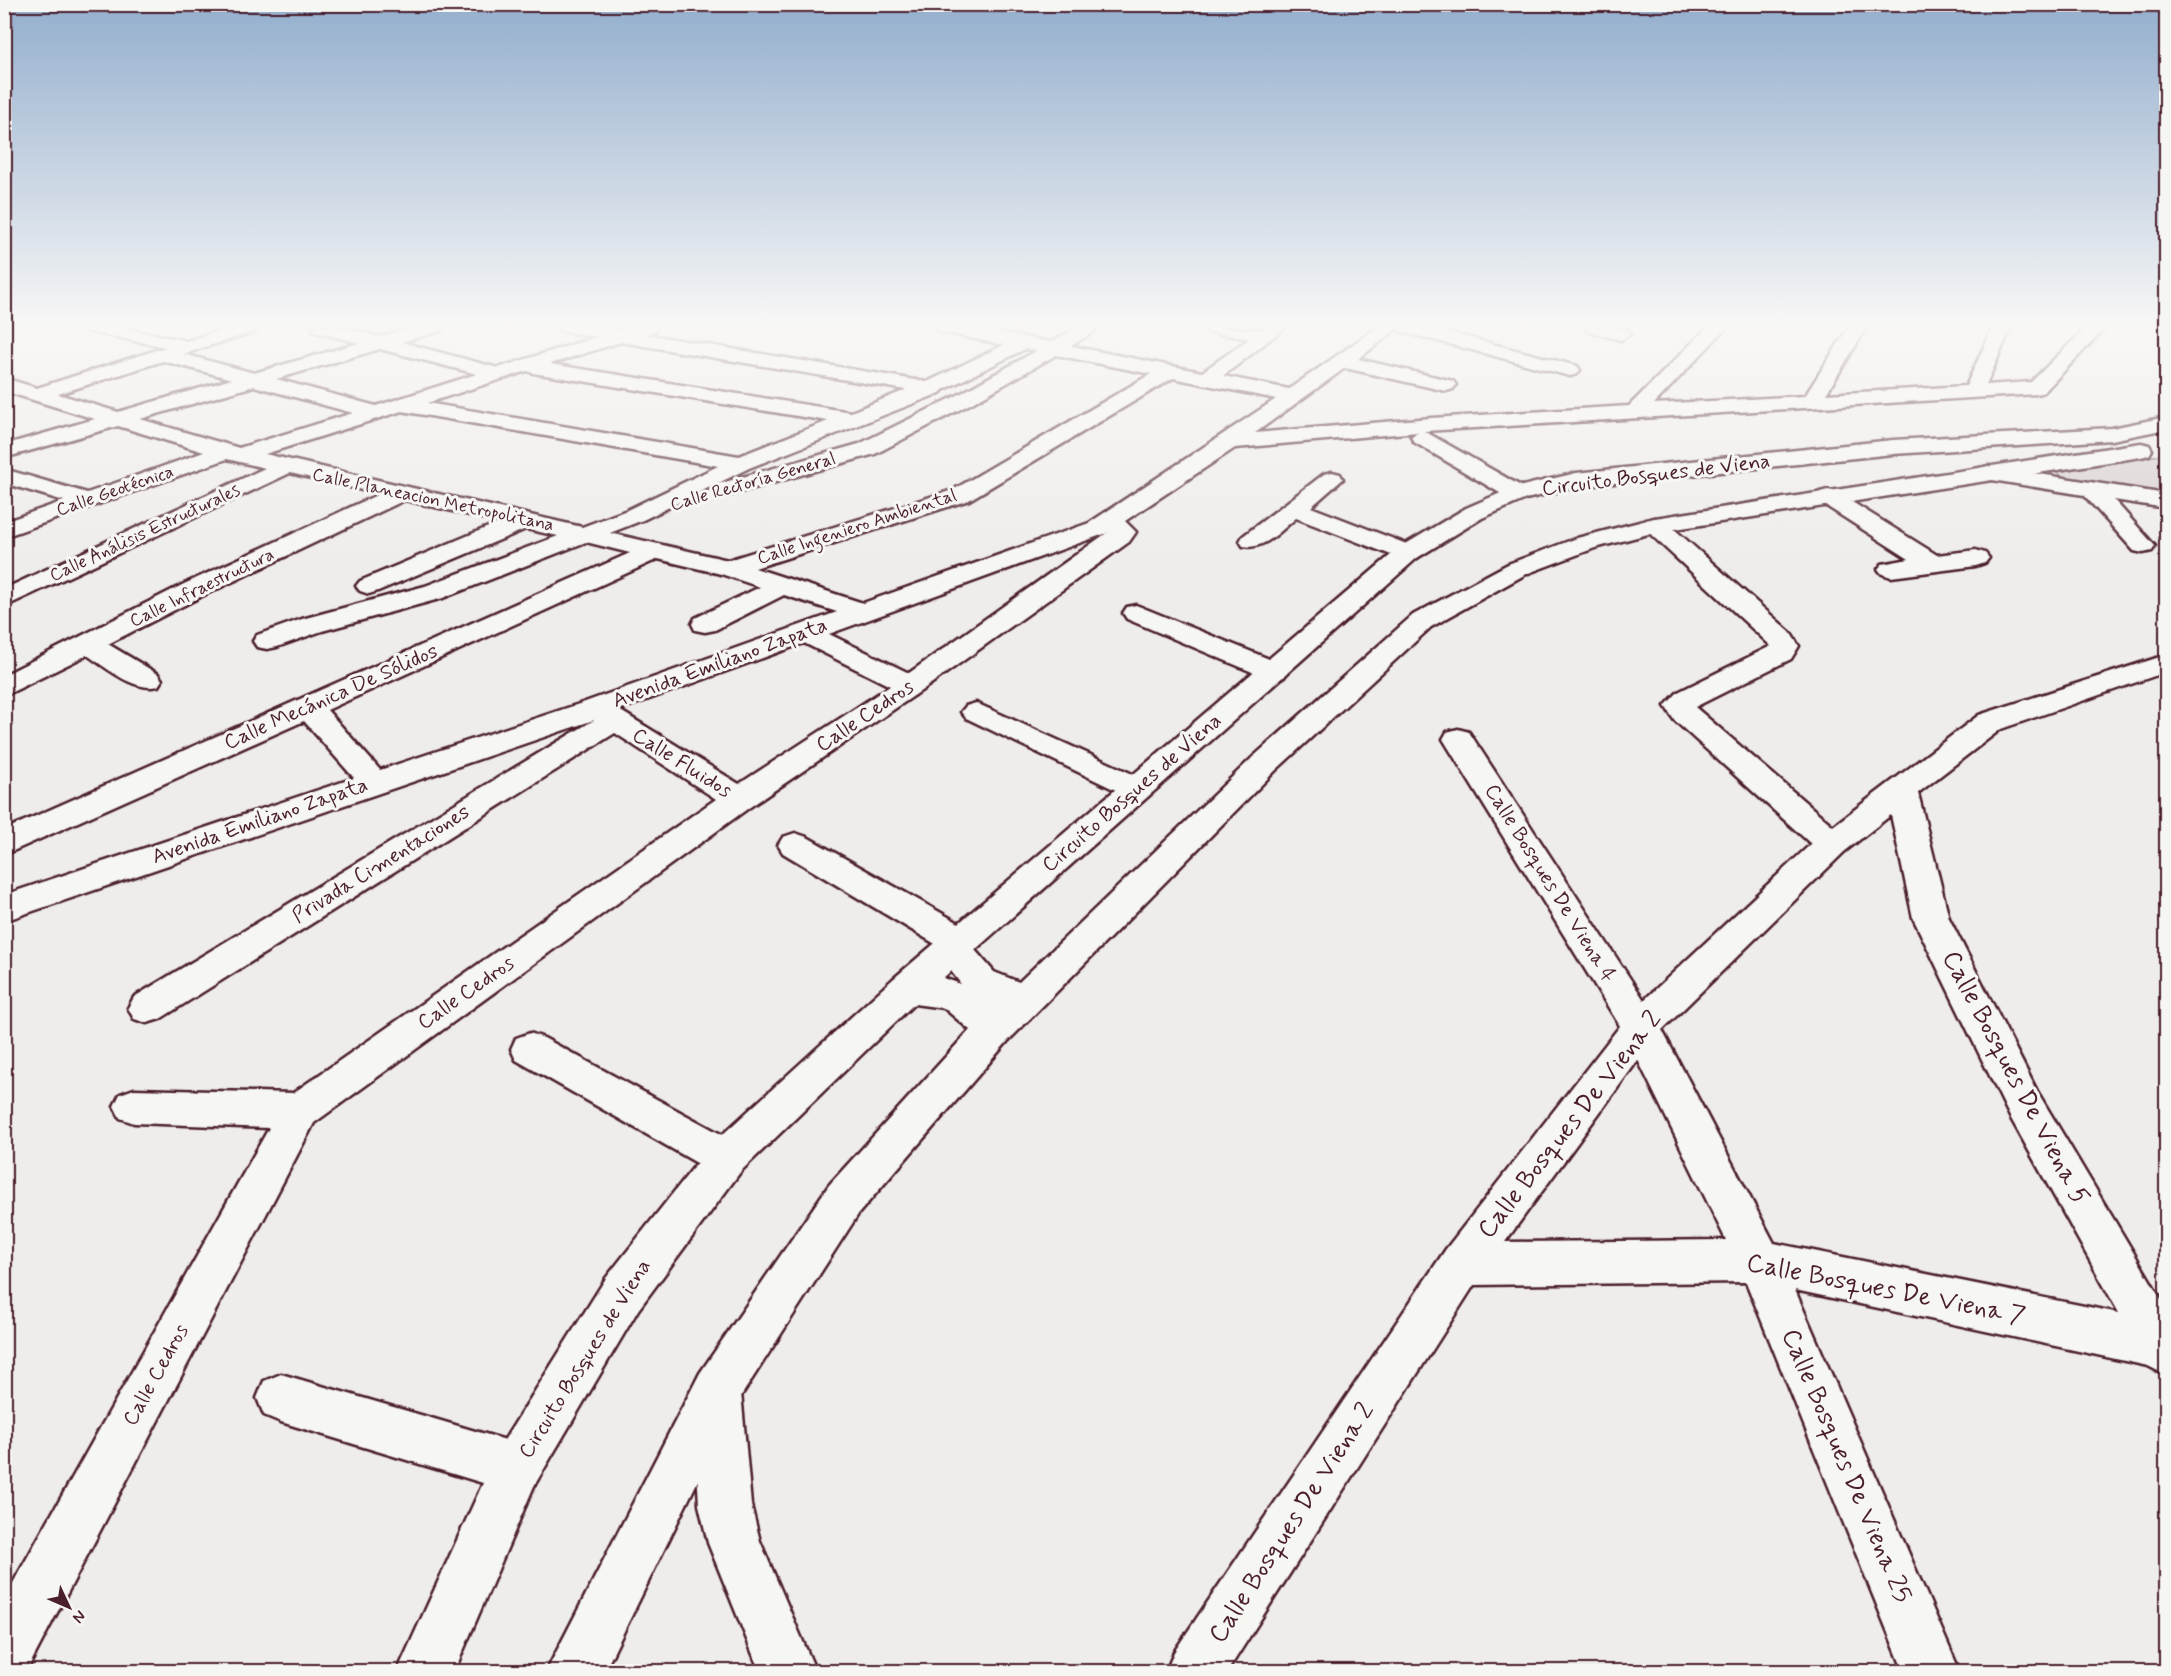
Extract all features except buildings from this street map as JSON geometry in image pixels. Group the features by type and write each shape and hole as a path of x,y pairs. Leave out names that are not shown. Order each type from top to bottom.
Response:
{"street":[{"name":"Calle Planeacion Metropolitana","path":"76,405 233,454 285,467 588,533 729,567 863,612"},
{"path":"4,452 162,405"},
{"path":"349,405 375,412"},
{"name":"Calle Geotécnica","path":"4,530 86,500 398,405"},
{"path":"400,405 741,463"},
{"path":"771,405 857,419"},
{"path":"267,641 312,625 434,592 635,515 741,463 889,405"},
{"name":"Calle Rectoría General","path":"635,515 867,449 953,405"},
{"name":"Calle Ingeniero Ambiental","path":"729,567 962,495 1113,405"},
{"name":"Avenida Emiliano Zapata","path":"4,908 375,782 605,714 806,633 1098,528 1229,442 1279,405"},
{"path":"1636,411 1642,405"},
{"path":"1229,442 1431,424 1721,405"},
{"name":"Circuito Bosques de Viena","path":"425,1671 516,1468 622,1294 726,1158 906,988 1408,553 1474,513 1518,494 1576,480 1893,447 2112,434 2166,423"},
{"path":"1422,436 1518,494"},
{"path":"574,1671 717,1390 844,1199 1008,1016 1264,764 1422,621 1517,569 1586,543 1655,525 2166,446"},
{"name":"Calle Análisis Estructurales","path":"4,599 285,467"},
{"path":"1661,472 1732,513"},
{"path":"1988,473 2166,501"},
{"path":"4,476 86,500"},
{"path":"1252,541 1332,479"},
{"path":"2091,489 2142,546"},
{"name":"Calle Infraestructura","path":"4,687 193,590 401,492"},
{"path":"1828,497 1932,563"},
{"path":"1294,509 1408,553"},
{"path":"369,586 526,520"},
{"name":"Calle Cedros","path":"4,1655 300,1111 739,799 911,685 1120,537 1124,532 1110,521"},
{"path":"1655,525 1780,638 1785,646 1781,653 1688,698 1680,706 1684,714 1832,844"},
{"name":"Calle Mecánica De Sólidos","path":"4,844 657,550"},
{"path":"1892,569 1976,558"},
{"path":"705,624 783,585"},
{"path":"1136,613 1274,671"},
{"path":"806,633 911,685"},
{"path":"88,644 148,680"},
{"name":"Calle Bosques De Viena 2","path":"1194,1671 1462,1264 1641,1027 1832,844 1990,722 2166,663"},
{"path":"308,707 375,782"},
{"path":"976,712 1137,788"},
{"name":"Calle Fluidos","path":"605,714 739,799"},
{"name":"Privada Cimentaciones","path":"147,1008 605,714"},
{"name":"Calle Bosques De Viena 4","path":"1458,739 1641,1027 1760,1261"},
{"name":"Calle Bosques De Viena 5","path":"1902,791 1931,918 2023,1103 2165,1348"},
{"path":"795,845 956,944 981,982 1008,1016"},
{"path":"906,988 947,992 963,998 974,1006 1008,1016"},
{"path":"530,1049 726,1158"},
{"path":"134,1106 300,1111"},
{"name":"Calle Bosques De Viena 7","path":"1462,1264 1760,1261 2165,1348"},
{"name":"Calle Bosques De Viena 25","path":"1760,1261 1932,1671"},
{"path":"717,1390 725,1505 734,1543 788,1671"},
{"path":"281,1398 516,1468"}],"shaded area":[{"path":"2166,454 2166,465 2161,479 2166,484 2166,494 2062,478 2058,472"}]}
